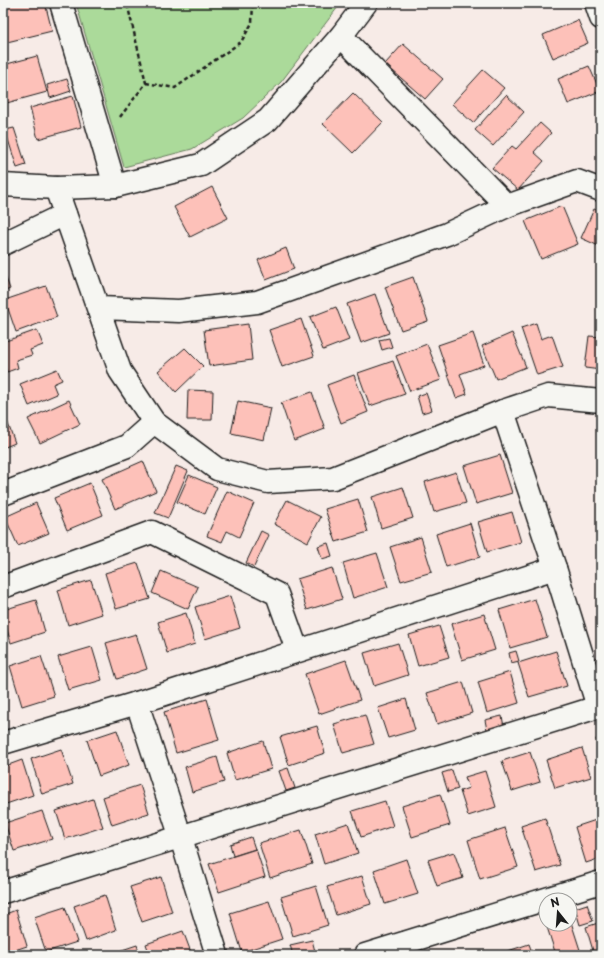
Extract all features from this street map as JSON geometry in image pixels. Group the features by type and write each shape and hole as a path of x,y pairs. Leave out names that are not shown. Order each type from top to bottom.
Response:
{"street":[{"path":"61,3 115,186"},
{"path":"3,185 56,188 115,186 201,165 268,120 341,36 366,3"},
{"path":"596,3 601,18"},
{"path":"341,36 507,206"},
{"path":"99,308 179,311 257,302 447,234 507,206 577,181 601,190"},
{"path":"56,188 120,371 154,422 217,469 268,482 333,478 503,411 548,396 601,401"},
{"path":"3,244 65,214"},
{"path":"3,892 181,838 600,706 503,411"},
{"path":"3,494 127,446 154,422"},
{"path":"3,587 152,532 277,594 297,650"},
{"path":"3,743 137,702 555,568"},
{"path":"137,702 217,955"},
{"path":"365,955 601,882"}],"path":[{"path":"102,144 146,83 127,3"},
{"path":"146,83 175,88 241,42 252,23 253,3"}],"green space":[{"path":"76,3 341,3 281,82 243,118 192,149 124,167"}],"building":[{"path":"11,3 45,3 52,31 3,43 3,5"},
{"path":"578,20 588,43 553,58 543,35"},
{"path":"403,44 443,79 425,99 385,64"},
{"path":"37,56 47,92 3,104 3,65"},
{"path":"589,66 600,91 568,104 558,79"},
{"path":"483,70 504,88 473,123 452,104"},
{"path":"67,79 71,91 50,98 47,85"},
{"path":"353,93 383,122 353,153 323,124"},
{"path":"506,95 524,112 493,146 475,130"},
{"path":"73,96 81,127 38,139 30,108"},
{"path":"540,123 551,133 534,152 544,161 518,190 492,168 512,146 516,149"},
{"path":"14,128 26,165 17,168 5,130"},
{"path":"212,187 228,218 190,237 174,207"},
{"path":"562,206 578,244 541,259 525,221"},
{"path":"594,209 601,212 601,247 581,238"},
{"path":"286,248 294,269 266,280 258,260"},
{"path":"3,270 10,289 3,292"},
{"path":"413,277 428,321 401,330 385,287"},
{"path":"46,286 57,317 16,332 5,300"},
{"path":"375,294 389,333 361,343 347,304"},
{"path":"336,307 349,340 323,350 310,317"},
{"path":"301,319 314,356 282,367 269,330"},
{"path":"536,323 541,339 552,335 563,367 537,375 521,328"},
{"path":"248,324 252,360 209,366 204,330"},
{"path":"37,330 43,345 30,350 32,355 16,360 18,368 7,372 3,361 3,342"},
{"path":"473,333 484,365 460,374 467,394 456,398 438,345"},
{"path":"512,333 526,367 496,379 482,346"},
{"path":"589,336 601,337 601,370 585,368"},
{"path":"389,338 392,347 382,350 379,340"},
{"path":"427,344 441,380 410,391 396,356"},
{"path":"185,348 203,366 176,392 158,371"},
{"path":"393,361 405,394 370,406 358,373"},
{"path":"57,369 62,380 53,384 57,394 29,406 20,384"},
{"path":"354,375 368,412 341,423 327,385"},
{"path":"188,390 213,391 212,420 187,420"},
{"path":"312,392 325,429 294,441 281,403"},
{"path":"426,393 432,410 422,413 417,396"},
{"path":"69,400 80,424 40,443 28,419"},
{"path":"238,401 271,408 264,440 231,433"},
{"path":"6,418 15,443 3,448 3,419"},
{"path":"500,455 512,493 476,504 464,466"},
{"path":"143,461 156,491 115,509 102,479"},
{"path":"176,466 188,471 168,518 155,513"},
{"path":"456,472 466,503 434,512 425,482"},
{"path":"189,475 217,487 205,514 177,502"},
{"path":"90,483 103,515 67,530 54,498"},
{"path":"403,487 413,518 381,528 372,497"},
{"path":"227,491 254,503 239,537 227,531 222,542 207,536"},
{"path":"358,499 368,532 336,542 325,509"},
{"path":"287,500 321,517 308,542 274,524"},
{"path":"36,503 49,533 18,546 5,517"},
{"path":"512,512 521,542 487,552 478,522"},
{"path":"470,523 480,557 446,567 436,534"},
{"path":"261,531 269,535 254,567 246,563"},
{"path":"421,537 432,572 401,581 390,547"},
{"path":"328,543 332,556 322,559 318,546"},
{"path":"377,553 388,587 353,598 343,563"},
{"path":"138,563 150,599 116,609 105,573"},
{"path":"332,568 342,599 307,610 297,579"},
{"path":"161,571 198,587 188,609 152,593"},
{"path":"91,580 102,614 68,625 58,590"},
{"path":"230,596 240,628 205,639 195,607"},
{"path":"535,599 547,637 510,648 499,610"},
{"path":"36,600 45,632 11,643 3,616 3,610"},
{"path":"186,613 195,644 167,653 158,622"},
{"path":"484,614 495,650 462,660 451,624"},
{"path":"439,626 449,657 418,666 409,635"},
{"path":"136,634 147,669 117,679 106,643"},
{"path":"398,643 408,675 374,686 364,653"},
{"path":"92,647 102,680 68,690 58,657"},
{"path":"516,651 519,661 511,663 509,653"},
{"path":"556,651 567,686 529,697 518,663"},
{"path":"41,656 54,696 22,706 10,666"},
{"path":"346,660 360,700 319,714 305,674"},
{"path":"510,672 519,703 487,713 478,682"},
{"path":"463,682 472,713 437,724 427,693"},
{"path":"207,699 219,740 176,753 164,712"},
{"path":"406,699 415,730 388,738 378,708"},
{"path":"365,715 374,744 343,753 334,724"},
{"path":"502,716 504,727 487,730 485,720"},
{"path":"317,726 325,753 289,765 280,737"},
{"path":"117,730 129,765 99,776 87,740"},
{"path":"601,737 601,755 596,739"},
{"path":"263,741 271,769 235,780 227,753"},
{"path":"582,748 591,777 555,788 546,760"},
{"path":"61,749 73,784 42,794 31,759"},
{"path":"530,752 540,782 512,791 502,761"},
{"path":"217,757 224,782 192,792 185,767"},
{"path":"22,760 33,795 3,805 3,767"},
{"path":"288,768 295,788 286,791 279,771"},
{"path":"452,770 458,789 448,792 442,773"},
{"path":"485,771 496,807 468,816 460,791 469,788 465,777"},
{"path":"140,785 149,813 112,825 103,797"},
{"path":"440,794 450,825 412,837 402,806"},
{"path":"93,799 103,827 65,839 56,811"},
{"path":"385,801 393,826 361,837 352,811"},
{"path":"42,811 52,839 14,851 5,823"},
{"path":"545,818 560,865 536,872 521,826"},
{"path":"599,819 601,825 601,858 586,863 575,827"},
{"path":"348,823 358,853 324,864 315,834"},
{"path":"505,828 518,867 480,879 468,840"},
{"path":"301,830 312,864 270,878 259,843"},
{"path":"251,837 255,849 233,856 230,844"},
{"path":"3,838 7,851 3,853"},
{"path":"256,849 265,877 219,892 209,864"},
{"path":"454,852 463,878 437,886 428,860"},
{"path":"406,859 418,894 385,904 374,870"},
{"path":"362,876 371,904 336,915 327,887"},
{"path":"161,877 172,912 142,922 130,887"},
{"path":"316,886 328,925 293,936 281,897"},
{"path":"105,895 116,930 86,941 74,906"},
{"path":"269,901 282,939 242,952 230,913"},
{"path":"587,904 593,921 580,925 578,918 578,907"},
{"path":"65,907 77,942 46,952 34,917"},
{"path":"16,910 27,946 3,954 3,915"},
{"path":"601,922 601,952 594,954 586,927"},
{"path":"183,931 192,955 150,955 146,944"},
{"path":"549,932 574,932 581,953 574,955 556,955"},
{"path":"312,940 316,955 293,955 290,945"},
{"path":"529,944 533,955 496,955"},
{"path":"137,945 140,955 107,955"}]}
